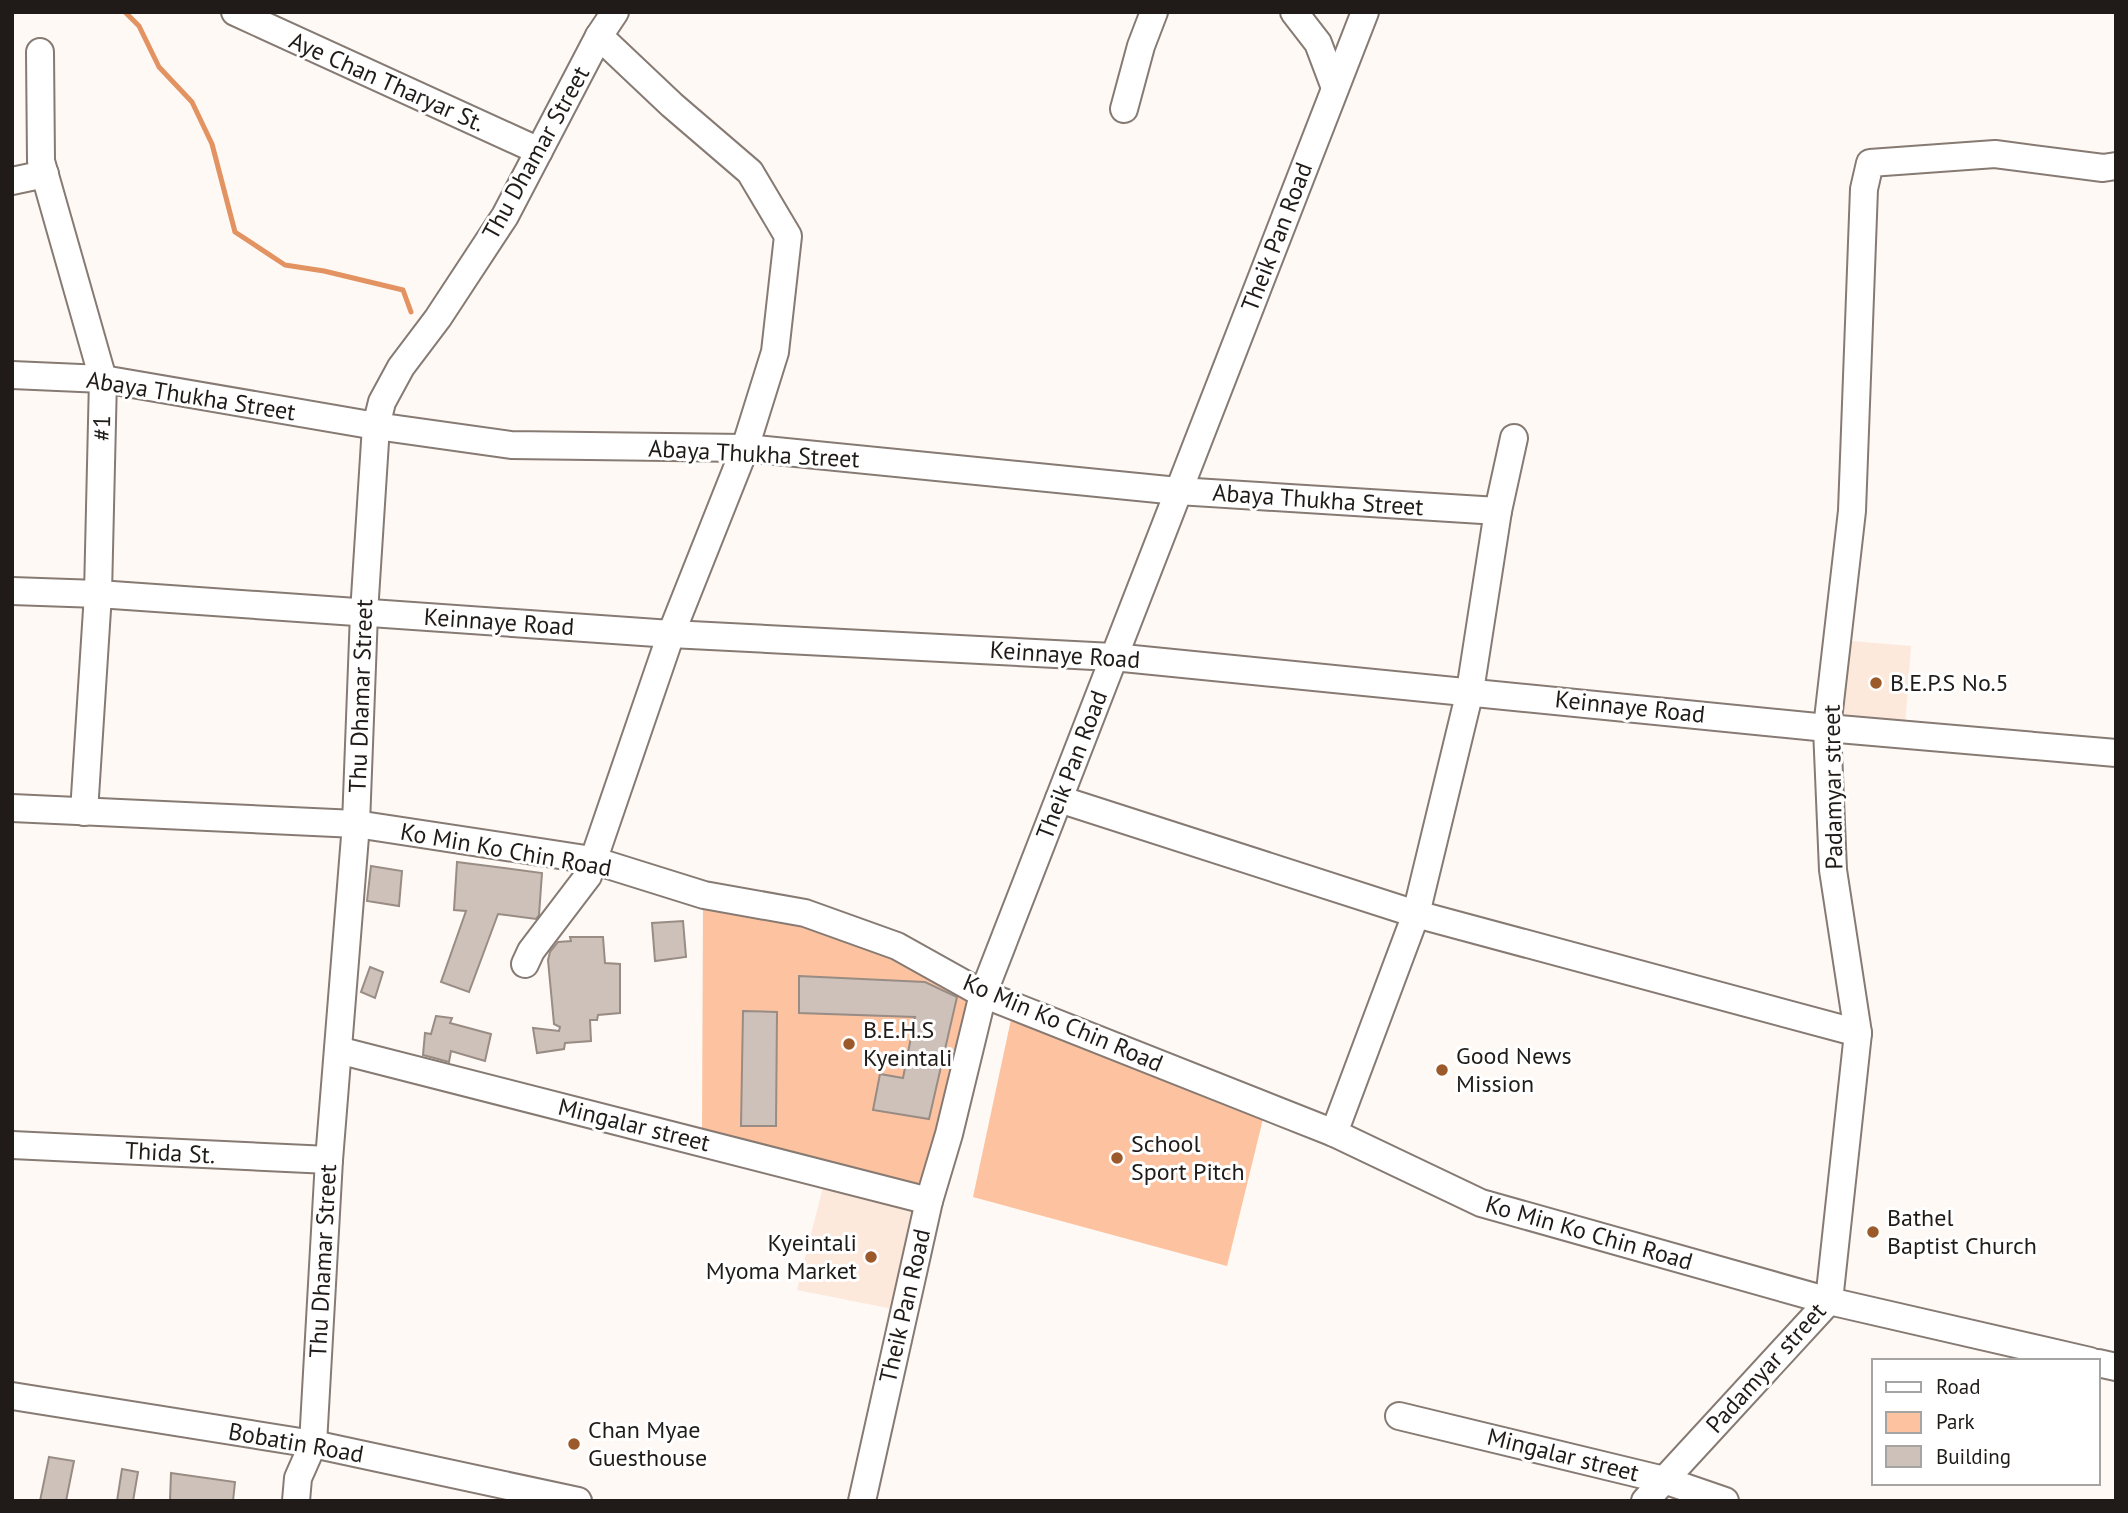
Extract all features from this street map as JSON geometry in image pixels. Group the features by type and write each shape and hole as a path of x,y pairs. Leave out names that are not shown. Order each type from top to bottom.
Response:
{"street":[{"name":"Aye Chan Tharyar St.","path":"235,12 539,151"},
{"name":"Thu Dhamar Street","path":"313,1444 329,1160 356,824 364,613 376,426 382,402 401,367 438,318 505,215 599,36 615,12"},
{"path":"1124,109 1141,46 1154,12"},
{"path":"1294,12 1318,43 1335,88"},
{"name":"Theik Pan Road","path":"862,1501 929,1200 949,1134 984,994 1365,12"},
{"path":"525,964 531,951 588,876 671,634 745,448 775,352 788,236 750,172 673,106 599,36"},
{"name":"#1","path":"40,52 41,161 103,379 98,594 83,812"},
{"name":"Padamyar street","path":"1645,1501 1829,1301 1858,1033 1833,870 1828,727 1852,512 1864,189 1870,163 1995,154 2103,168 2116,166"},
{"path":"12,181 45,174"},
{"name":"Abaya Thukha Street","path":"12,375 103,379 376,426 511,444 745,448 1178,491 1498,511"},
{"path":"1334,1133 1416,914 1470,691 1498,511 1514,438"},
{"name":"Keinnaye Road","path":"12,591 98,594 671,634 1113,657 2116,754"},
{"path":"1059,799 1416,914 1858,1033"},
{"name":"Ko Min Ko Chin Road","path":"12,808 356,824 592,860 704,895 805,913 897,946 984,994 1334,1133 1482,1203 1829,1301 2081,1359"},
{"name":"Mingalar street","path":"338,1051 929,1200"},
{"name":"Thida St.","path":"12,1145 329,1160"},
{"name":"Bobatin Road","path":"12,1396 313,1444 578,1501"},
{"name":"Mingalar street","path":"1399,1416 1664,1480 1726,1501"},
{"path":"296,1501 298,1478 313,1444"}],"shaded area":[{"path":"1851,641 1911,646 1905,727 1840,722"},
{"path":"824,1183 929,1210 903,1311 797,1290"}],"green space":[{"path":"703,900 805,913 979,983 931,1188 702,1133"},
{"name":"School Sport Pitch","path":"1013,1010 1263,1119 1227,1266 973,1197"}],"building":[{"path":"457,862 542,873 539,915 536,919 498,914 469,992 441,982 466,911 454,910"},
{"path":"371,866 402,871 399,906 367,901"},
{"path":"683,921 686,957 655,961 652,923"},
{"path":"570,937 603,937 605,963 620,964 620,1013 598,1015 597,1020 590,1020 591,1041 565,1043 564,1049 537,1053 533,1028 559,1031 560,1027 554,1024 548,960 550,952 558,942 571,941"},
{"path":"370,967 383,972 375,998 361,992"},
{"path":"799,976 925,982 957,997 929,1119 873,1110 880,1074 903,1078 915,1017 799,1013"},
{"path":"743,1011 777,1012 776,1126 741,1126"},
{"path":"436,1016 452,1018 450,1023 491,1034 485,1061 451,1051 449,1062 423,1055 425,1033 431,1034"},
{"path":"49,1457 74,1461 66,1501 40,1501"},
{"path":"122,1469 138,1472 133,1501 117,1501"},
{"path":"171,1473 235,1482 233,1501 170,1501"}],"waterway":[{"path":"125,12 139,26 159,67 192,102 212,144 235,232 285,265 324,271 403,290 411,312"}],"place":[{"name":"B.E.P.S No.5","path":"1876,683"},
{"name":"B.E.H.S Kyeintali","path":"849,1044"},
{"name":"Good News Mission","path":"1442,1070"},
{"name":"School Sport Pitch","path":"1117,1158"},
{"name":"Bathel Baptist Church","path":"1873,1232"},
{"name":"Kyeintali Myoma Market","path":"871,1257"},
{"name":"Chan Myae Guesthouse","path":"574,1444"}]}
